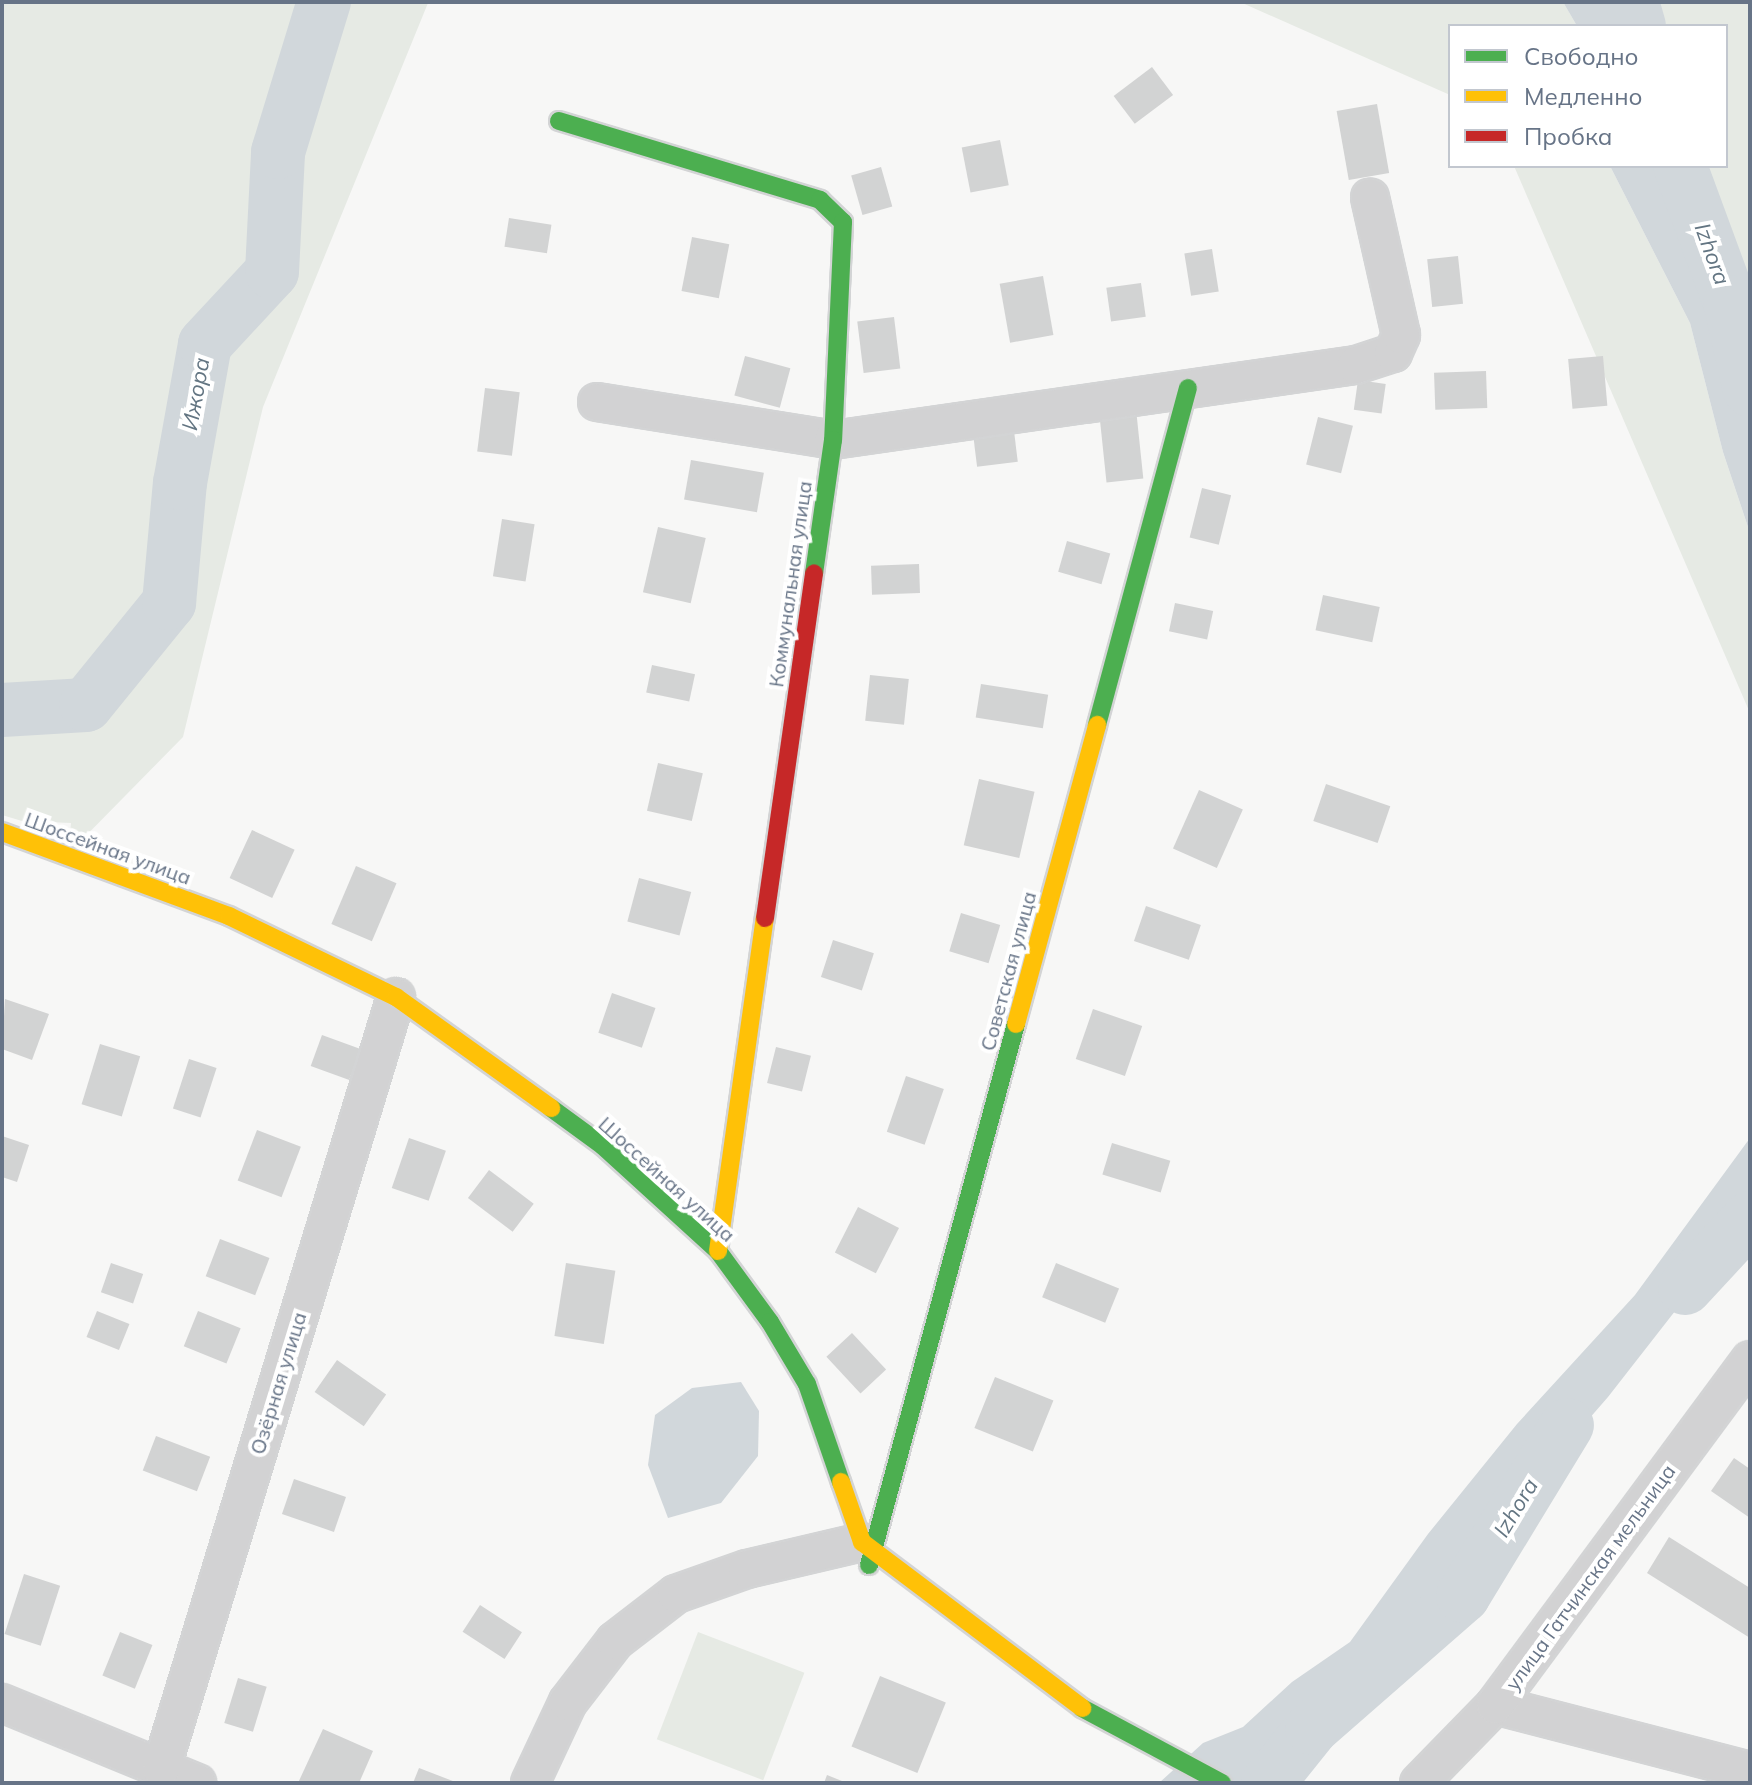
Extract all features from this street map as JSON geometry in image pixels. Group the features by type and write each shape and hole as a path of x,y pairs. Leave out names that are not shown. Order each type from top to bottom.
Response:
{"street":[{"name":"Коммунальная улица","path":"559,121 820,200 843,222 833,440 718,1251"},
{"path":"597,402 833,440 1356,365 1393,353 1401,335 1370,197"},
{"name":"Советская улица","path":"868,1553 1188,388"},
{"name":"Шоссейная улица","path":"2,832 229,916 396,997 603,1146 718,1251 770,1322 807,1384 868,1553"},
{"name":"Озёрная улица","path":"161,1769 396,997"},
{"name":"улица Гатчинская мельница","path":"1419,1783 1495,1705 1750,1360"},
{"path":"530,1783 568,1702 615,1641 676,1594 747,1569 868,1553 905,1572 980,1634 1090,1714 1222,1783"},
{"path":"2,1703 115,1767 161,1769 197,1783"},
{"path":"1495,1705 1750,1771"}],"shaded area":[{"path":"2,2 433,2 428,3 263,407 183,737 68,854 71,823 22,821 2,815"},
{"path":"1240,2 1563,2 1576,24 1448,24 1448,94"},
{"path":"1563,2 1620,2 1624,24 1576,24"},
{"path":"1620,2 1750,2 1750,373 1713,274 1654,168 1728,168 1728,24 1624,24"},
{"path":"1515,168 1611,168 1690,323 1723,452 1750,533 1750,713"},
{"path":"1611,168 1654,168 1713,274 1741,345 1750,373 1750,533 1723,452 1690,323"},
{"path":"1750,1138 1750,1215 1608,1397 1520,1498 1474,1578 1382,1675 1347,1692 1249,1783 1159,1783 1203,1743 1243,1727 1292,1682 1350,1642 1428,1534 1517,1424 1635,1295"},
{"path":"741,1382 759,1411 758,1456 721,1503 668,1518 648,1465 655,1415 692,1388"},
{"path":"698,1632 804,1673 763,1780 657,1739"}],"building":[{"path":"1152,67 1173,95 1135,124 1114,96"},
{"path":"1377,104 1389,173 1349,180 1337,111"},
{"path":"1000,140 1009,185 970,193 962,147"},
{"path":"881,167 892,206 863,215 851,176"},
{"path":"509,218 551,225 547,253 504,247"},
{"path":"692,237 729,244 719,298 682,291"},
{"path":"1212,249 1219,291 1191,296 1184,253"},
{"path":"1458,256 1463,304 1432,307 1427,259"},
{"path":"1043,276 1053,335 1010,343 1000,284"},
{"path":"1141,283 1146,317 1111,322 1106,288"},
{"path":"894,317 900,369 864,373 857,322"},
{"path":"745,356 790,368 780,408 734,396"},
{"path":"1603,356 1607,406 1572,409 1568,359"},
{"path":"1486,371 1487,408 1435,410 1434,373"},
{"path":"1358,380 1386,384 1382,414 1354,410"},
{"path":"485,388 520,392 512,456 477,452"},
{"path":"1136,409 1143,479 1107,482 1099,413"},
{"path":"1318,417 1353,426 1341,473 1306,465"},
{"path":"1014,431 1018,462 977,467 973,436"},
{"path":"691,460 764,473 757,512 684,499"},
{"path":"1202,488 1231,495 1219,545 1190,537"},
{"path":"502,519 535,524 526,581 493,576"},
{"path":"658,527 706,538 691,603 643,592"},
{"path":"1067,541 1110,553 1101,584 1058,572"},
{"path":"919,564 920,593 872,595 871,566"},
{"path":"1323,595 1380,607 1372,642 1316,630"},
{"path":"1175,603 1213,611 1207,639 1169,631"},
{"path":"652,665 695,674 689,702 646,692"},
{"path":"870,675 909,679 904,725 865,721"},
{"path":"981,684 1048,695 1043,728 976,718"},
{"path":"658,763 703,773 692,821 647,811"},
{"path":"979,779 1035,792 1019,858 964,845"},
{"path":"1326,784 1390,806 1378,843 1313,821"},
{"path":"1199,790 1243,810 1217,868 1173,848"},
{"path":"252,830 295,850 272,898 230,878"},
{"path":"356,866 397,883 372,941 331,924"},
{"path":"639,878 691,892 680,935 627,921"},
{"path":"1146,906 1201,925 1189,960 1134,941"},
{"path":"961,913 1000,925 989,963 949,951"},
{"path":"833,940 874,953 862,990 821,977"},
{"path":"612,993 655,1008 642,1048 598,1033"},
{"path":"5,999 49,1014 32,1060 2,1049"},
{"path":"1093,1009 1142,1026 1125,1076 1076,1059"},
{"path":"322,1035 361,1049 349,1080 311,1066"},
{"path":"100,1044 140,1056 122,1117 82,1104"},
{"path":"776,1047 811,1056 802,1092 767,1083"},
{"path":"189,1059 217,1068 201,1117 173,1108"},
{"path":"906,1076 944,1089 925,1145 887,1132"},
{"path":"257,1130 301,1147 282,1197 238,1180"},
{"path":"2,1136 29,1145 17,1182 2,1177"},
{"path":"409,1138 446,1151 429,1201 392,1188"},
{"path":"1112,1143 1170,1161 1161,1192 1102,1175"},
{"path":"489,1170 534,1204 513,1232 468,1198"},
{"path":"858,1207 899,1228 876,1273 835,1252"},
{"path":"220,1239 269,1258 255,1295 206,1276"},
{"path":"111,1263 143,1274 133,1303 101,1292"},
{"path":"566,1263 615,1271 604,1344 554,1336"},
{"path":"1056,1263 1119,1288 1105,1323 1042,1297"},
{"path":"97,1311 129,1324 119,1350 87,1337"},
{"path":"198,1311 241,1328 226,1363 184,1346"},
{"path":"852,1333 886,1370 861,1393 826,1357"},
{"path":"337,1360 386,1394 364,1426 315,1392"},
{"path":"995,1377 1053,1401 1033,1452 974,1428"},
{"path":"156,1436 210,1457 197,1491 143,1471"},
{"path":"1734,1458 1750,1469 1750,1518 1711,1491"},
{"path":"294,1479 346,1497 334,1532 282,1514"},
{"path":"1669,1537 1750,1588 1750,1638 1647,1573"},
{"path":"24,1574 60,1586 41,1646 5,1634"},
{"path":"480,1605 522,1632 505,1659 463,1632"},
{"path":"120,1632 152,1645 135,1689 102,1676"},
{"path":"880,1676 946,1703 917,1773 852,1746"},
{"path":"238,1678 267,1687 253,1732 224,1723"},
{"path":"323,1729 373,1751 359,1783 298,1783"},
{"path":"419,1768 458,1783 413,1783"},
{"path":"827,1775 847,1783 824,1783"}],"waterway":[{"name":"Ижора","path":"2,710 86,705 169,603 180,483 205,344 272,272 278,152 324,2"},
{"name":"Izhora","path":"1632,2 1638,24"},
{"name":"Izhora","path":"1681,168 1730,302 1750,390"},
{"name":"Izhora","path":"1685,1288 1750,1218"},
{"name":"Izhora","path":"1268,1783 1312,1728 1463,1596 1567,1425"}],"traffic: fast":[{"path":"559,121 820,200 843,222 833,440 814,573"},
{"path":"1097,725 1188,388"},
{"path":"869,1565 1016,1024"},
{"path":"551,1108 603,1146 718,1251 770,1322 807,1384 841,1482"},
{"path":"1082,1708 1222,1783"}],"traffic: slow":[{"path":"1016,1024 1097,725"},
{"path":"2,832 229,916 396,997 551,1108"},
{"path":"718,1251 765,918"},
{"path":"841,1482 862,1542 1082,1708"}],"traffic: jam":[{"path":"765,918 814,573"}]}
